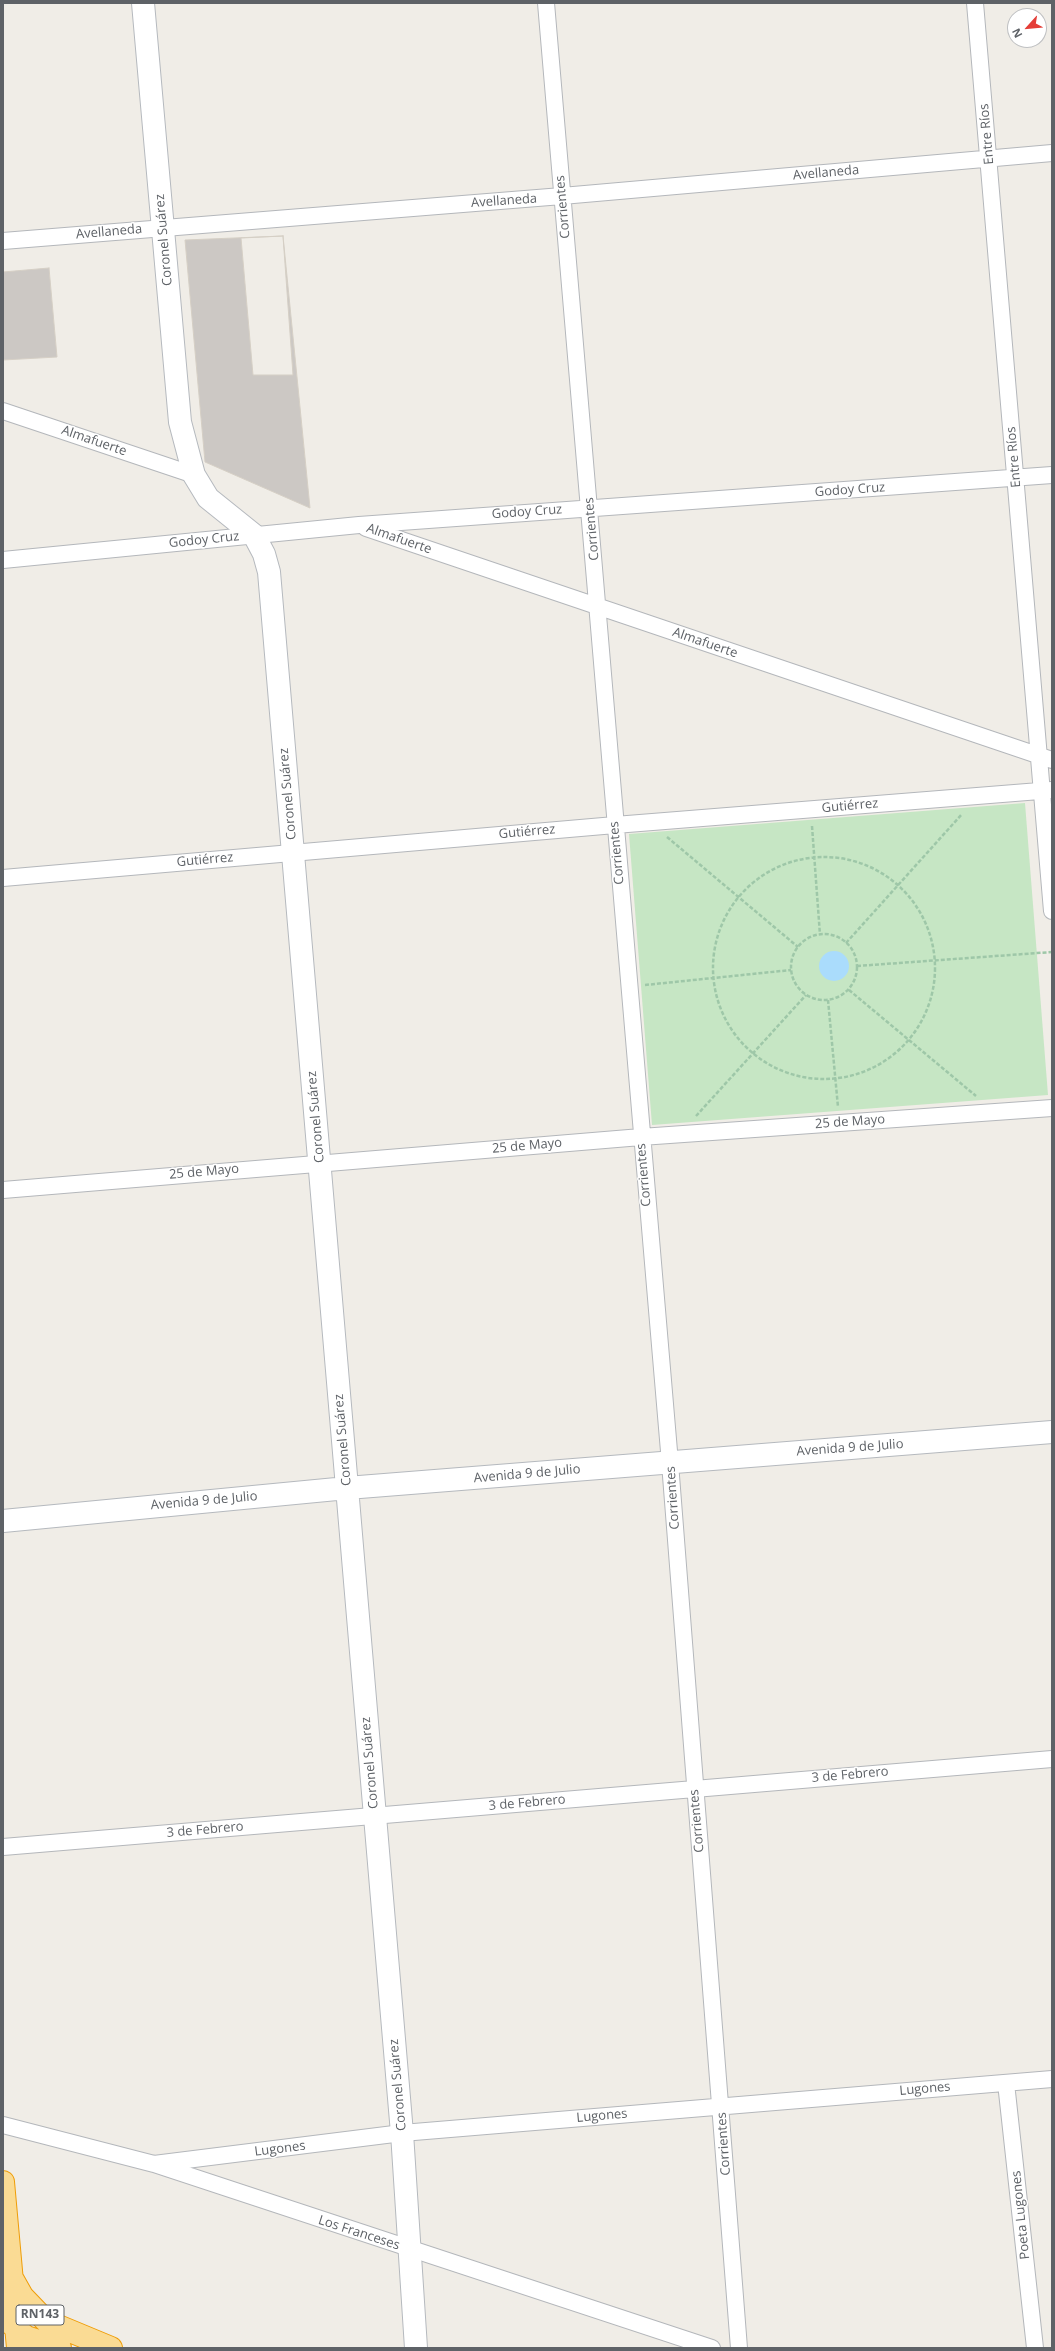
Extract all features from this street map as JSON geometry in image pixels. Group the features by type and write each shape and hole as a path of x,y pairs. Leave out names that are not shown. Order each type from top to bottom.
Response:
{"highway":[{"path":"3,2182 11,2275"},
{"name":"RN143","path":"11,2275 15,2337"},
{"name":"RN143","path":"11,2275 22,2296 41,2316 84,2338 111,2348"},
{"name":"RN143","path":"15,2337 43,2331 84,2338"},
{"name":"RN143","path":"15,2337 60,2348"}],"street":[{"name":"Coronel Suárez","path":"143,3 180,422 194,475"},
{"name":"Corrientes","path":"546,3 562,196 591,507 615,825 670,1462 694,1788 721,2106 739,2348"},
{"name":"Entre Ríos","path":"975,3 990,158 1016,478 1046,758 1052,912"},
{"name":"Avellaneda","path":"3,241 562,196 990,158 1052,154"},
{"name":"Almafuerte","path":"3,411 194,475"},
{"path":"194,475 208,498 254,535"},
{"name":"Godoy Cruz","path":"3,560 359,525 591,507 1052,475"},
{"name":"Almafuerte","path":"359,525 1046,758"},
{"name":"Coronel Suárez","path":"254,535 264,554 269,572 402,2133 416,2348"},
{"name":"Gutiérrez","path":"3,878 615,825 1047,790"},
{"name":"25 de Mayo","path":"3,1190 319,1162 641,1137 1052,1108"},
{"name":"Avenida 9 de Julio","path":"3,1521 347,1488 1052,1432"},
{"name":"3 de Febrero","path":"3,1847 694,1788 1052,1760"},
{"name":"Lugones","path":"154,2164 402,2133 1052,2079"},
{"name":"Poeta Lugones","path":"1006,2083 1035,2348"},
{"name":"Los Franceses","path":"3,2125 154,2164 409,2250 712,2348"}],"path":[{"path":"846,943 963,814"},
{"path":"812,820 820,935"},
{"path":"665,836 798,947"},
{"path":"814,857 845,858 873,868 899,885 917,907 927,926 936,960 934,989 925,1016 910,1041 889,1060 864,1074 835,1080 806,1079 778,1070 753,1054 733,1033 719,1007 713,978 714,949 722,921 738,897 760,877 786,863 814,857"},
{"path":"820,935 838,938 846,943 856,957 857,966 856,974 849,990 843,995 828,1000 817,1000 806,995 799,988 791,970 792,962 798,947 808,939 820,935"},
{"path":"857,966 1052,952"},
{"path":"641,986 791,970"},
{"path":"849,990 981,1100"},
{"path":"691,1122 806,995"},
{"path":"828,1000 838,1111"}],"green space":[{"path":"1025,803 1048,1095 652,1125 629,834"}],"water":[{"path":"834,951 840,952 848,960 848,972 840,980 834,981 828,980 820,972 819,966 820,960 828,952"}],"building":[{"path":"283,236 293,375 253,375 241,238"},
{"path":"283,236 310,508 205,462 185,240"},
{"path":"49,268 57,357 3,360 3,272"}]}
